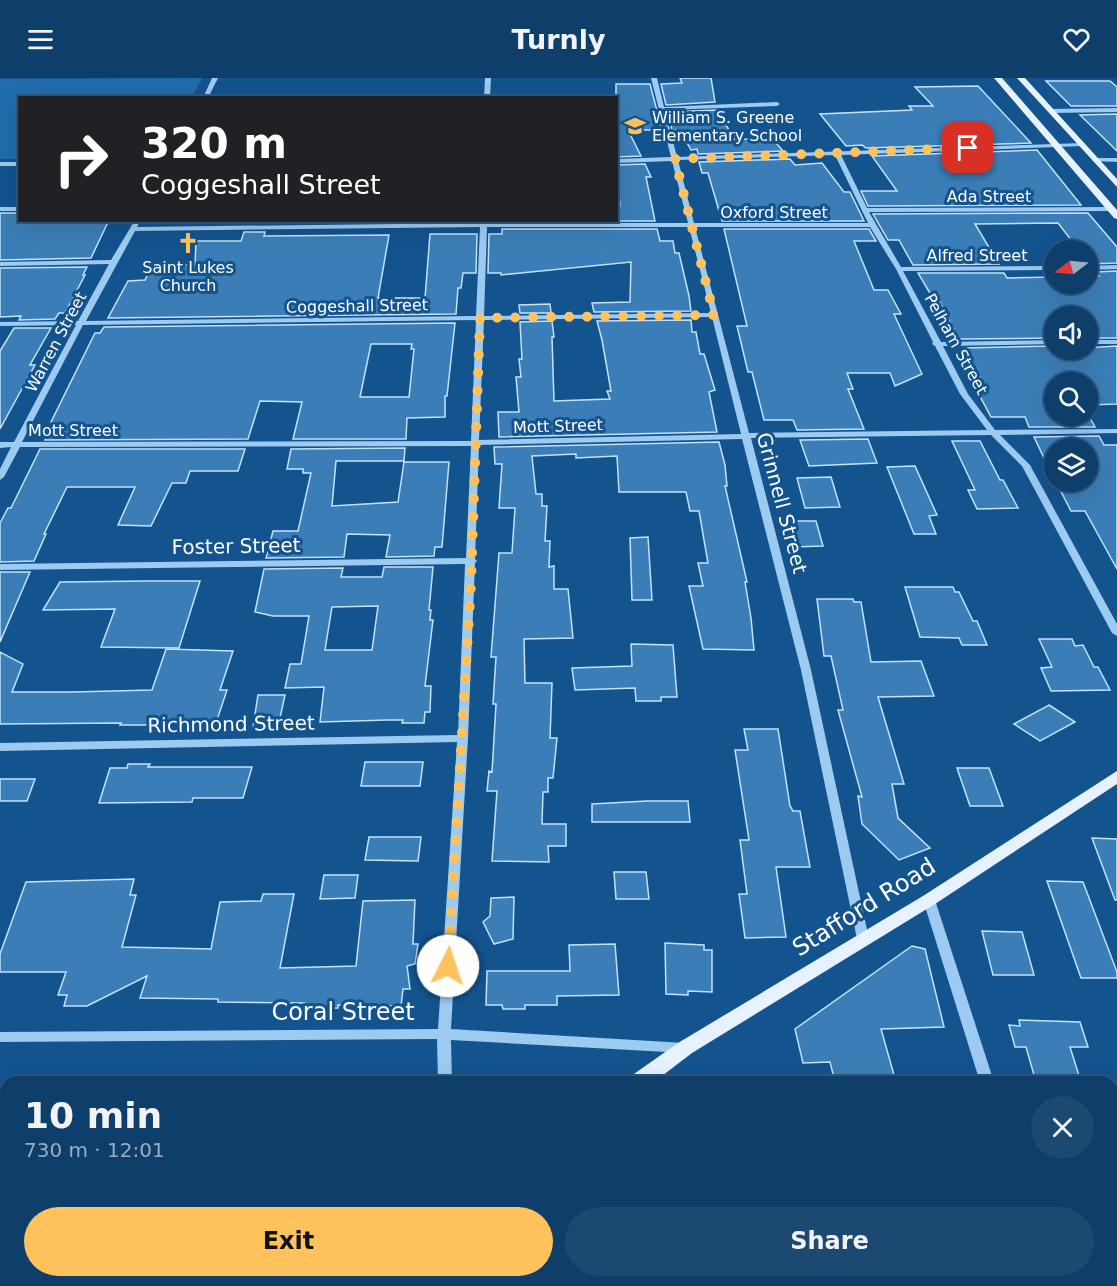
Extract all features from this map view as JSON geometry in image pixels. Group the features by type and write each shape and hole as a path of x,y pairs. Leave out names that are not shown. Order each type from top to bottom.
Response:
{"main road":[{"path":"998,78 1114,212"},
{"path":"1021,78 1117,184"},
{"name":"Stafford Road","path":"646,1076 685,1048 929,900 1117,776"}],"street":[{"path":"206,96 215,78"},
{"path":"487,96 488,78"},
{"name":"Grinnell Street","path":"654,78 806,670 863,939"},
{"path":"662,109 777,104"},
{"path":"1051,111 1117,110"},
{"path":"618,161 1082,144"},
{"name":"Pelham Street","path":"837,153 872,225 899,269 964,394 992,432 1026,465 1117,633"},
{"path":"1095,160 1117,159"},
{"path":"0,164 18,164"},
{"path":"0,209 18,209"},
{"name":"Ada Street","path":"866,210 1114,212"},
{"name":"Warren Street","path":"0,477 113,262 137,222"},
{"path":"445,1076 444,1034 472,561 484,223"},
{"name":"Oxford Street","path":"135,229 484,223 872,225"},
{"path":"0,264 113,262"},
{"path":"1098,268 1117,267"},
{"name":"Alfred Street","path":"899,269 1044,268"},
{"name":"Coggeshall Street","path":"0,324 714,315"},
{"path":"936,344 1044,342"},
{"path":"1098,342 1117,342"},
{"name":"Mott Street","path":"0,445 476,443 746,435 1117,431"},
{"name":"Foster Street","path":"0,567 472,561"},
{"name":"Richmond Street","path":"0,747 463,738"},
{"path":"929,900 985,1076"},
{"name":"Coral Street","path":"0,1037 444,1034 685,1048"}],"shaded area":[{"path":"202,78 193,96 18,96 18,159 0,159 0,79"}],"building":[{"path":"680,78 711,78 715,102 666,105 661,84 682,83"},
{"path":"1046,81 1110,81 1117,87 1117,106 1071,106"},
{"path":"616,84 650,84 662,130 628,130 641,156 618,157 618,96 616,96"},
{"path":"978,86 1031,143 866,148 862,145 846,146 820,114 912,110 909,106 933,106 915,87"},
{"path":"717,110 735,140 771,137 783,151 698,154 697,149 691,150 680,130 672,130 668,112"},
{"path":"1117,114 1117,151 1080,115"},
{"path":"1037,150 1081,205 868,206 861,191 897,191 872,156"},
{"path":"790,159 795,165 822,163 844,192 850,192 864,221 722,221 708,173 702,173 699,162"},
{"path":"645,164 651,177 646,177 655,221 618,221 618,206 620,206 618,165"},
{"path":"0,213 18,213 18,222 108,222 91,258 0,260"},
{"path":"1088,213 1117,247 1117,263 1098,264 1098,240 1071,240 1058,223 975,224 999,264 913,265 899,240 888,240 873,214"},
{"path":"502,229 657,229 660,241 673,241 675,253 679,253 691,311 594,312 592,303 630,302 631,262 501,275 501,273 488,273 489,234 502,234"},
{"path":"724,229 869,229 876,241 854,241 874,290 888,290 901,314 894,314 922,374 895,386 890,373 847,373 853,389 848,389 864,429 797,430 793,420 764,420 752,372 748,372 737,326 747,326"},
{"path":"244,232 265,232 264,236 389,235 378,298 425,298 430,234 477,234 476,273 463,273 461,288 458,288 456,314 108,318 128,281 145,280 152,265 195,265 196,241 241,241"},
{"path":"87,267 65,313 59,313 55,319 19,320 21,316 0,317 0,268"},
{"path":"1117,271 1117,338 1098,338 1098,306 1044,306 1044,338 959,339 936,295 931,295 918,273 1004,273 1007,278 1044,277 1044,294 1098,294 1098,272"},
{"path":"550,304 551,313 520,313 519,305"},
{"path":"691,320 692,332 696,332 700,354 704,354 715,390 709,392 717,432 499,437 498,412 519,412 516,377 521,377 520,322 552,321 554,401 610,399 607,391 611,391 597,321"},
{"path":"455,323 447,396 445,396 445,417 407,418 406,439 293,439 302,402 260,401 248,439 45,440 54,422 51,422 95,333 100,333 104,327","holes":["371,344 412,344 411,349 414,349 409,397 360,397"]},
{"path":"14,328 51,328 30,365 35,365 0,429 0,351"},
{"path":"1044,346 1044,360 1098,360 1098,347 1117,346 1117,404 1098,405 1098,372 1044,372 1044,426 1095,427 1029,427 1025,417 991,417 974,385 984,385 964,348"},
{"path":"1099,436 1104,445 1117,445 1117,569 1085,511 1071,511 1061,492 1098,492 1098,438 1044,438 1044,458 1034,437"},
{"path":"868,439 877,463 809,466 800,440"},
{"path":"952,441 980,441 1000,480 1003,480 1018,508 977,509 968,490 975,490"},
{"path":"719,442 725,465 727,486 725,486 747,582 745,582 754,650 703,649 689,586 703,586 698,563 708,563 699,511 690,511 686,492 619,492 617,456 576,458 576,454 532,456 536,494 542,494 542,506 547,506 545,541 550,541 549,567 554,566 554,589 568,589 573,638 524,639 525,683 552,683 550,738 557,738 553,778 548,778 548,792 543,792 542,824 566,824 566,846 548,846 549,862 492,861 497,791 487,791 489,771 492,772 496,704 493,704 496,657 491,657 499,553 512,553 515,508 499,508 502,464 495,464 494,447"},
{"path":"405,448 404,461 336,461 332,506 398,502 404,462 449,462 442,547 435,547 434,556 386,557 390,535 347,534 344,557 266,558 273,531 298,531 311,473 303,473 303,469 287,469 291,449"},
{"path":"40,449 245,449 238,471 190,471 186,483 172,483 151,526 118,525 135,487 67,487 44,534 46,534 34,561 0,562 0,523 8,508 11,508"},
{"path":"915,466 937,515 929,516 936,534 914,534 887,467"},
{"path":"831,477 840,507 805,508 797,478"},
{"path":"786,521 816,521 823,546 794,547"},
{"path":"648,537 652,600 632,600 630,538"},
{"path":"384,567 433,567 429,610 431,610 430,620 433,620 425,686 431,686 430,712 425,712 424,723 402,723 403,720 320,722 324,687 285,688 290,664 301,664 309,616 273,616 255,612 264,569 343,568 341,577 382,577","holes":["378,606 372,650 325,650 332,607"]},
{"path":"0,572 30,572 0,642"},
{"path":"200,581 179,648 101,647 115,609 43,610 60,582"},
{"path":"905,587 953,587 955,592 959,592 973,621 977,621 987,645 962,645 959,638 920,637"},
{"path":"817,599 853,599 854,602 861,602 871,662 921,661 934,696 878,697 904,784 892,784 898,818 930,848 899,860 862,824 858,796 862,797 838,710 843,710 831,656 824,656"},
{"path":"1039,639 1072,639 1075,646 1083,645 1094,667 1098,667 1110,690 1051,691 1041,668 1052,667"},
{"path":"631,644 673,645 677,697 661,697 661,701 636,701 635,688 575,690 572,668 632,666"},
{"path":"166,649 233,651 220,690 227,690 216,723 0,724 0,652 23,664 12,692 72,692 152,690"},
{"path":"258,695 285,695 278,727 253,727"},
{"path":"1049,705 1075,722 1040,741 1014,724"},
{"path":"744,729 778,729 790,806 793,811 800,811 810,867 776,867 786,937 745,938 739,894 747,894 740,840 749,840 735,750 748,750"},
{"path":"365,762 423,762 420,786 361,786"},
{"path":"128,764 150,764 148,767 252,767 243,798 193,798 192,802 99,803 110,768 127,768"},
{"path":"957,768 989,768 1003,806 970,806"},
{"path":"0,779 35,779 27,801 0,801"},
{"path":"688,801 690,822 592,822 592,804"},
{"path":"369,837 421,837 418,861 365,860"},
{"path":"1092,838 1117,839 1117,900 1115,900"},
{"path":"614,872 646,872 649,899 616,899"},
{"path":"324,875 358,875 355,898 320,899"},
{"path":"134,879 130,895 136,895 122,947 211,949 220,902 261,901 263,894 294,894 280,968 356,966 363,901 415,900 413,944 418,944 415,964 407,966 410,989 403,989 401,1006 338,1005 338,1008 304,1009 305,1003 140,998 147,976 87,1006 64,1006 67,995 58,995 66,972 0,972 0,954 26,882"},
{"path":"1047,881 1083,882 1117,972 1117,978 1081,978"},
{"path":"514,897 513,939 494,944 483,922 490,916 491,898"},
{"path":"982,931 1022,932 1034,975 993,975"},
{"path":"665,943 704,945 704,950 712,950 712,992 688,991 688,995 666,994"},
{"path":"615,944 619,995 557,996 557,1005 525,1005 525,1009 503,1009 502,1005 486,1005 487,971 570,971 569,945"},
{"path":"912,946 925,949 944,1027 881,1029 894,1076 834,1076 830,1062 803,1063 795,1029"},
{"path":"1019,1020 1080,1022 1088,1047 1070,1047 1079,1076 1034,1076 1026,1047 1015,1047 1009,1025 1020,1026"}],"place":[{"name":"William S. Greene Elementary School","path":"635,126"},
{"name":"Saint Lukes Church","path":"188,243"}],"route":[{"path":"448,966 471,583 480,318 714,315 675,159 968,148"}]}
